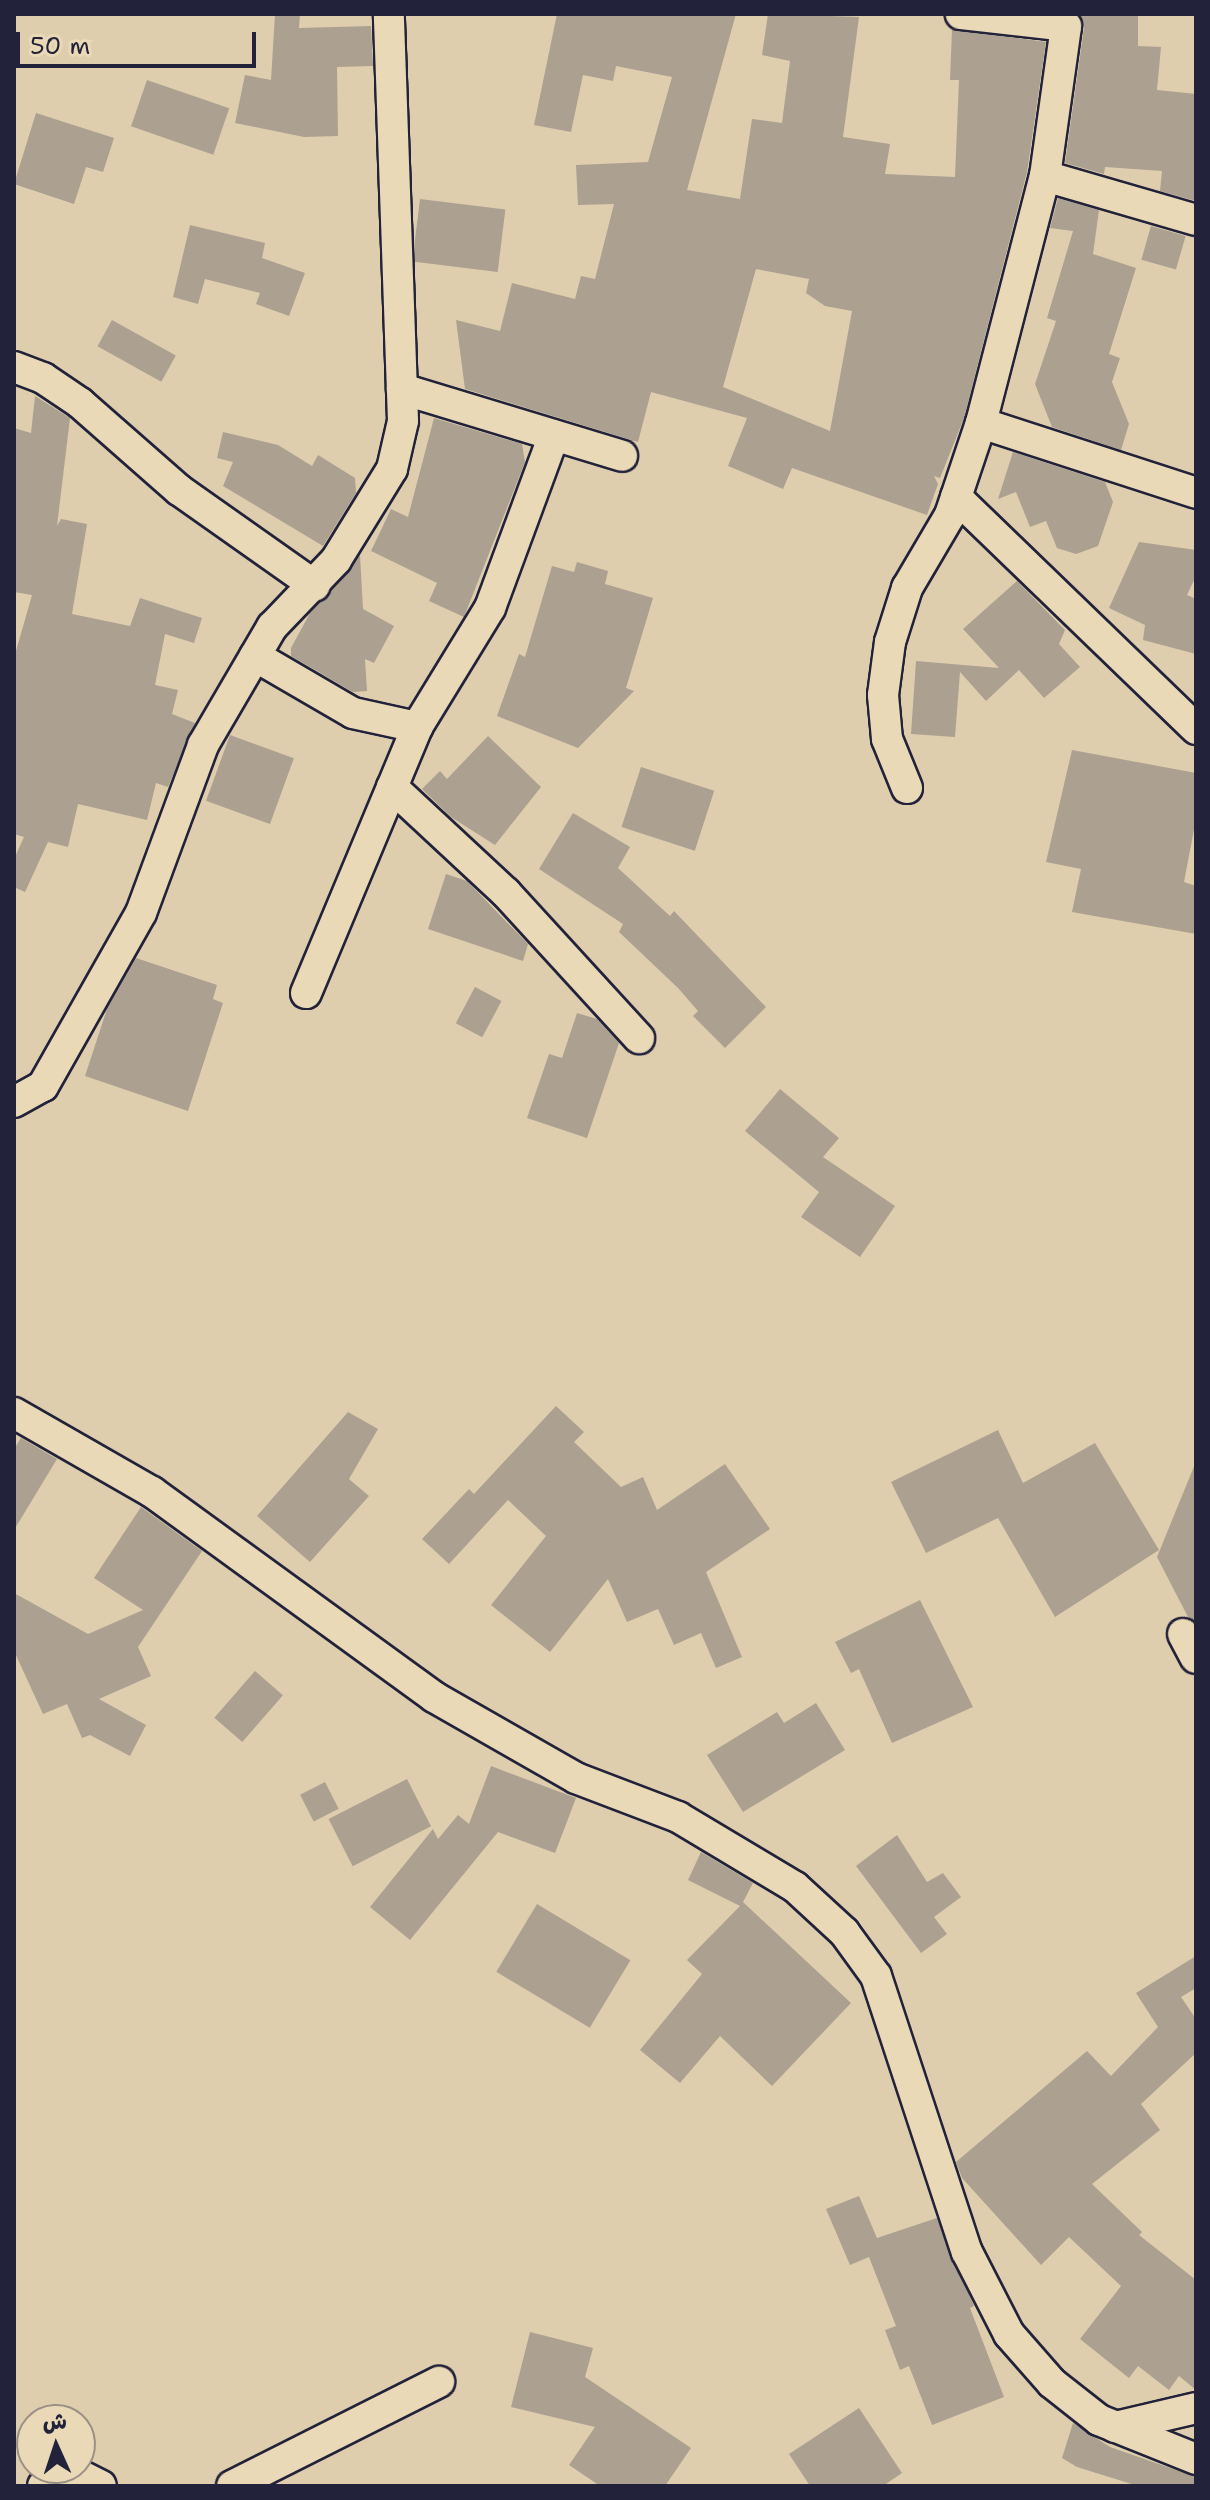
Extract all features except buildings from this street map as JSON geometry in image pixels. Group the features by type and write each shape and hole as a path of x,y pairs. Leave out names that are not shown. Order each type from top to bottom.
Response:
{"street":[{"path":"14,1102 43,1086 141,913 203,745 272,627 315,586 392,469 403,421 389,14"},
{"path":"907,788 887,739 883,695 890,642 907,588 956,497 981,423 1045,176 1066,26 961,14"},
{"path":"1045,176 1196,220"},
{"path":"14,367 80,403 179,490 315,586"},
{"path":"402,389 622,456"},
{"path":"981,423 1196,493"},
{"path":"306,993 417,727 490,608 554,435"},
{"path":"956,497 1196,729"},
{"path":"255,656 353,713 417,727"},
{"path":"392,787 506,893 639,1038"},
{"path":"14,1413 152,1492 434,1697 576,1778 678,1817 738,1849 805,1896 844,1932 876,1976 967,2252 1009,2334 1052,2383 1115,2427 1196,2459"},
{"path":"232,2486 439,2382"},
{"path":"1115,2427 1196,2408"}]}
